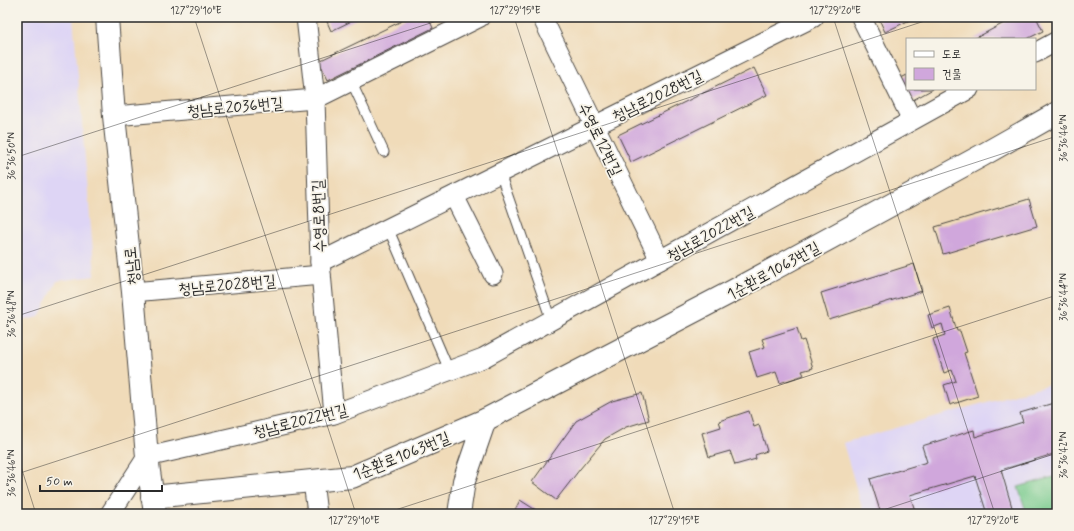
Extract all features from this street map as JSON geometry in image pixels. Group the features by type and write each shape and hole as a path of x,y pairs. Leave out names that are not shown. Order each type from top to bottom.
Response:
{"street":[{"name":"청남로","path":"107,17 114,116 133,292 147,457 153,506"},
{"name":"수영로8번길","path":"306,17 315,99 320,268 334,414"},
{"name":"청남로2036번길","path":"114,116 315,99 480,17"},
{"name":"수영로12번길","path":"542,17 660,260"},
{"name":"청남로2028번길","path":"133,292 320,268 388,228 814,17"},
{"path":"860,17 912,120"},
{"path":"1036,52 1057,41"},
{"name":"청남로2022번길","path":"147,457 334,414 483,358 967,90"},
{"name":"1순환로1063번길","path":"153,506 313,481 352,477 485,420 733,292 982,156 1057,113"},
{"path":"454,196 493,274"},
{"name":"1순환로1063번길","path":"460,514 464,481 485,420"},
{"path":"110,514 147,457"},
{"path":"313,481 317,514"}],"lane":[{"path":"351,81 384,152"},
{"path":"500,173 551,320"},
{"path":"388,228 449,370"}],"shaded area":[{"path":"17,17 73,17 95,276 57,281 39,317 17,322"},
{"path":"1057,382 1057,514 864,514 843,443"}],"green space":[{"path":"1057,476 1057,514 1027,514 1018,487"}],"building":[{"path":"325,17 360,17 331,31"},
{"path":"410,17 428,17 433,28 328,80 319,61"},
{"path":"878,17 916,17 885,32"},
{"path":"1015,17 1036,17 1043,31 1029,38 976,38"},
{"path":"754,68 767,95 631,162 618,135"},
{"path":"906,76 906,87 901,78"},
{"path":"908,90 931,90 913,100"},
{"path":"1029,199 1037,226 943,254 935,227"},
{"path":"914,264 922,291 829,320 821,293"},
{"path":"950,308 957,331 960,331 967,352 964,353 978,396 950,405 944,385 956,381 952,370 944,373 933,339 945,335 942,324 932,328 928,315"},
{"path":"797,328 801,341 804,340 813,368 802,371 804,375 780,383 776,372 757,378 749,352 765,347 762,339"},
{"path":"642,393 649,420 626,427 605,439 556,500 532,482 576,421 612,401"},
{"path":"1057,402 1057,453 1001,470 1014,514 987,514 975,476 910,495 916,514 881,514 870,479 927,462 922,446 974,430 975,437 1023,422 1020,413"},
{"path":"749,411 754,427 759,425 767,451 755,455 756,459 735,465 730,451 709,457 702,433 721,427 719,421"},
{"path":"520,500 542,514 513,514"}]}
